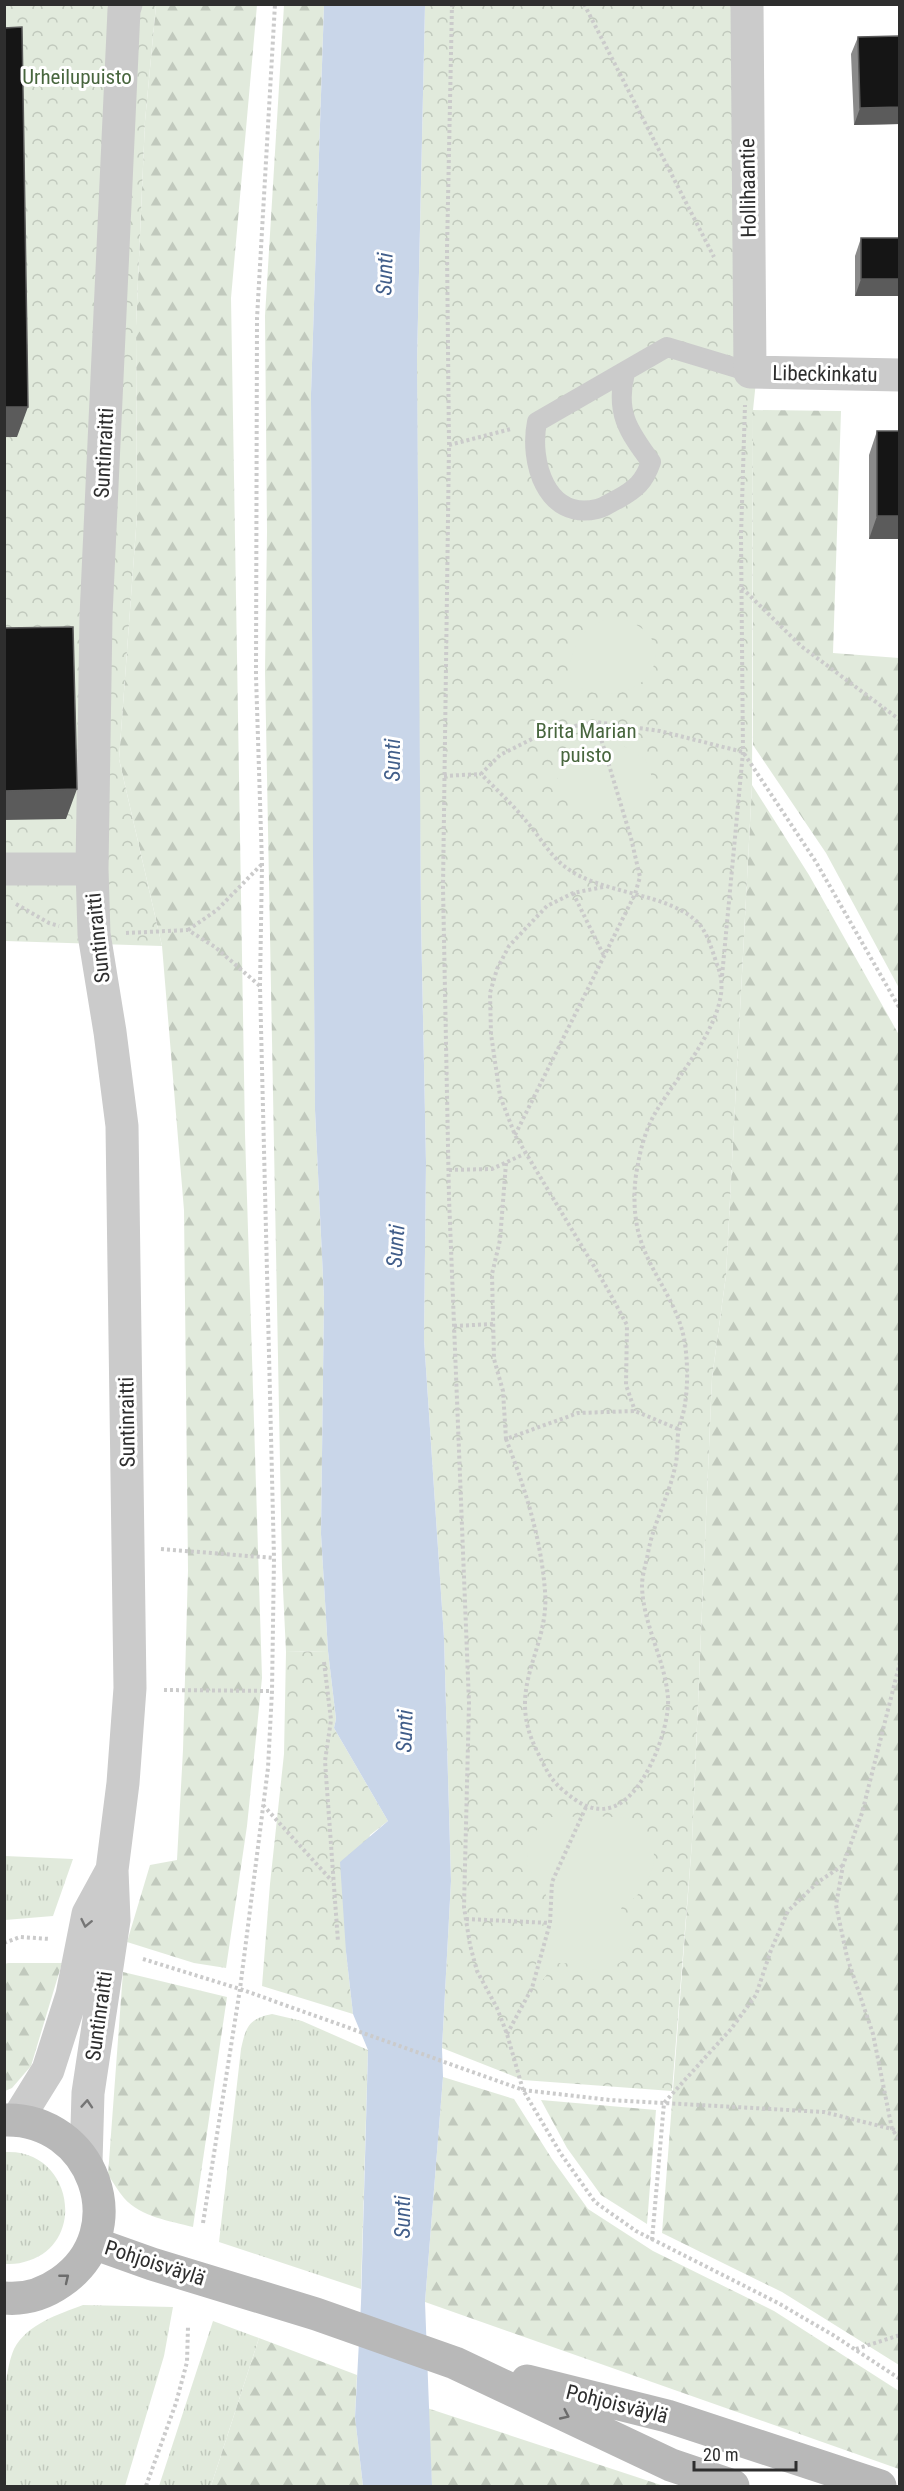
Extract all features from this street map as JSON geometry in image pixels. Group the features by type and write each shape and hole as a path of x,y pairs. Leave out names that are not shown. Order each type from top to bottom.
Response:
{"main road":[{"path":"8,2299 33,2296 69,2277 83,2261 93,2242 98,2223 99,2202 95,2181 86,2162 73,2146 57,2133 38,2124 11,2120"},
{"name":"Pohjoisväylä","path":"93,2242 152,2264 316,2314 455,2363 668,2416 880,2487"},
{"name":"Pohjoisväylä","path":"455,2363 671,2465 733,2487"}],"street":[{"name":"Suntinraitti","path":"86,2162 88,2093 114,1920 112,1870 123,1783 130,1688 122,1126 94,934 92,869 96,616 126,4"},
{"name":"Hollihaantie","path":"747,4 750,372"},
{"name":"Libeckinkatu","path":"750,372 900,375"},
{"path":"4,869 92,869"},
{"name":"Suntinraitti","path":"11,2120 48,2070 72,1995 88,1914 112,1870"}],"lane":[{"path":"625,373 620,394 621,407 628,426 651,462 645,478 635,489 598,509 574,509 559,502 542,482 535,455 534,435 537,422 667,347 750,372"}],"path":[{"path":"203,2223 240,1989 268,1768 272,1691 274,1558 260,986 262,864 256,676 257,318 275,4"},
{"path":"452,4 447,250 449,445 442,887 448,1170 469,1702 464,1907 466,1919 477,1971 497,2008 523,2090 561,2154 595,2202 652,2240 778,2303 900,2379"},
{"path":"584,4 718,264"},
{"path":"506,1164 500,1240 492,1274 494,1359 503,1391 506,1439 522,1480 536,1534 546,1597 540,1636 527,1680 524,1711 532,1741 551,1780 586,1807 608,1808 627,1800 642,1782 661,1737 669,1704 664,1670 644,1607 642,1580 650,1545 676,1463 678,1429 684,1411 688,1376 685,1342 678,1316 639,1238 635,1199 637,1166 648,1127 707,1033 720,1000 743,752 742,588 745,395 750,372"},
{"path":"449,445 537,422"},
{"path":"742,588 801,646 900,720"},
{"path":"444,776 482,774 500,755 548,731 596,722 660,730 743,752 816,862 900,1009"},
{"path":"514,1135 635,894 640,877 596,722"},
{"path":"482,774 518,810 565,867 603,887 635,894 672,907 700,925 722,977"},
{"path":"13,902 49,923 94,934 188,930 217,910 262,864"},
{"path":"603,887 573,893 547,906 508,946 496,969 490,993 491,1034 500,1096 514,1135 627,1325 626,1385 635,1411"},
{"path":"573,893 604,956"},
{"path":"188,930 215,947 260,986"},
{"path":"448,1170 492,1169 524,1154"},
{"path":"454,1326 493,1324"},
{"path":"506,1439 578,1413 635,1411 678,1429"},
{"path":"128,1544 172,1551 274,1558"},
{"path":"324,1662 331,1720 325,1761 338,1942"},
{"path":"900,1662 862,1813 843,1865 836,1905 848,1957 873,2034 892,2129 900,2141"},
{"path":"130,1688 272,1691"},
{"path":"263,1805 333,1881"},
{"path":"507,2034 532,1988 550,1923 552,1882 586,1807"},
{"path":"652,2240 664,2103 731,2029 756,1995 771,1950 788,1911 819,1882 843,1865"},
{"path":"466,1919 550,1923"},
{"path":"240,1989 523,2090 610,2100 824,2112 900,2131"},
{"path":"146,2487 176,2403 187,2362 188,2326"},
{"path":"855,2350 900,2335"}],"green space":[{"name":"Urheilupuisto","path":"5,5 156,5 145,121 136,326 137,515 119,759 162,946 5,941"},
{"path":"156,5 257,5 231,298 245,1134 262,1678 247,1826 226,1968 194,1963 127,1942 150,1865 177,1860 183,1750 188,1570 184,1210 162,946 119,759 137,515 136,326 145,121"},
{"path":"284,5 324,5 311,394 315,1110 324,1298 321,1534 328,1651 286,1652 282,1568 265,671 267,532 265,316"},
{"name":"Brita Marian puisto","path":"425,5 758,5 758,362 753,410 752,785 726,1275 712,1378 692,1842 672,2091 523,2080 442,2048 451,1881 444,1638 424,1339 426,1163 421,919 417,361"},
{"path":"753,410 841,411 833,653 899,658 899,988 826,853 753,745"},
{"path":"616,617 640,627 653,641 656,657 650,673 638,685 619,693 597,693 572,684 571,660 579,640 594,625"},
{"path":"586,740 624,746 645,759 654,782 637,807 616,814 579,810 564,791 553,770 566,749"},
{"path":"752,785 809,875 899,1035 899,2365 782,2292 662,2233 692,1842 712,1378 726,1275"},
{"path":"328,1651 336,1719 334,1728 388,1821 370,1835 346,1952 353,2014 262,1986 284,1754 286,1652"},
{"path":"549,1817 629,1819 647,1833 652,1842 654,1863 646,1884 621,1908 631,1933 626,1959 606,1969 598,1970 559,1963 542,1981 532,1978 542,1943 546,1895 526,1864 530,1837"},
{"path":"5,1856 73,1859 53,1916 5,1920"},
{"path":"62,1963 31,2066 12,2088 5,2091 5,1964"},
{"path":"123,1972 227,1997 193,2227 139,2210 124,2198 108,2175"},
{"path":"272,2014 302,2021 368,2050 361,2289 219,2242 241,2049 249,2025 258,2018"},
{"path":"443,2077 514,2099 552,2159 588,2209 653,2251 774,2311 899,2391 899,2469 425,2302"},
{"path":"541,2100 656,2110 647,2224 601,2195 567,2148"},
{"path":"5,2152 28,2155 46,2165 58,2181 64,2200 64,2219 58,2238 45,2253 14,2264 5,2264"},
{"path":"83,2305 173,2307 164,2356 125,2486 5,2486 5,2397 14,2349 35,2326"},
{"path":"213,2321 259,2338 211,2486 159,2486"},
{"path":"259,2338 357,2375 355,2417 363,2486 211,2486"},
{"path":"427,2408 664,2486 432,2486"}],"water":[{"name":"Sunti","path":"324,5 425,5 417,361 421,919 426,1163 424,1339 444,1638 451,1881 442,2048 443,2077 425,2302 432,2486 363,2486 355,2417 361,2303 368,2050 353,2014 340,1862 388,1821 334,1728 336,1719 328,1651 321,1534 324,1298 315,1110 311,394"}],"building":[{"path":"22,27 28,407 4,407 4,28"},
{"path":"900,36 900,107 860,108 858,37"},
{"path":"861,238 900,238 900,279 861,279"},
{"path":"877,431 900,431 900,516 877,516"},
{"path":"73,627 77,789 4,791 4,628"}]}
